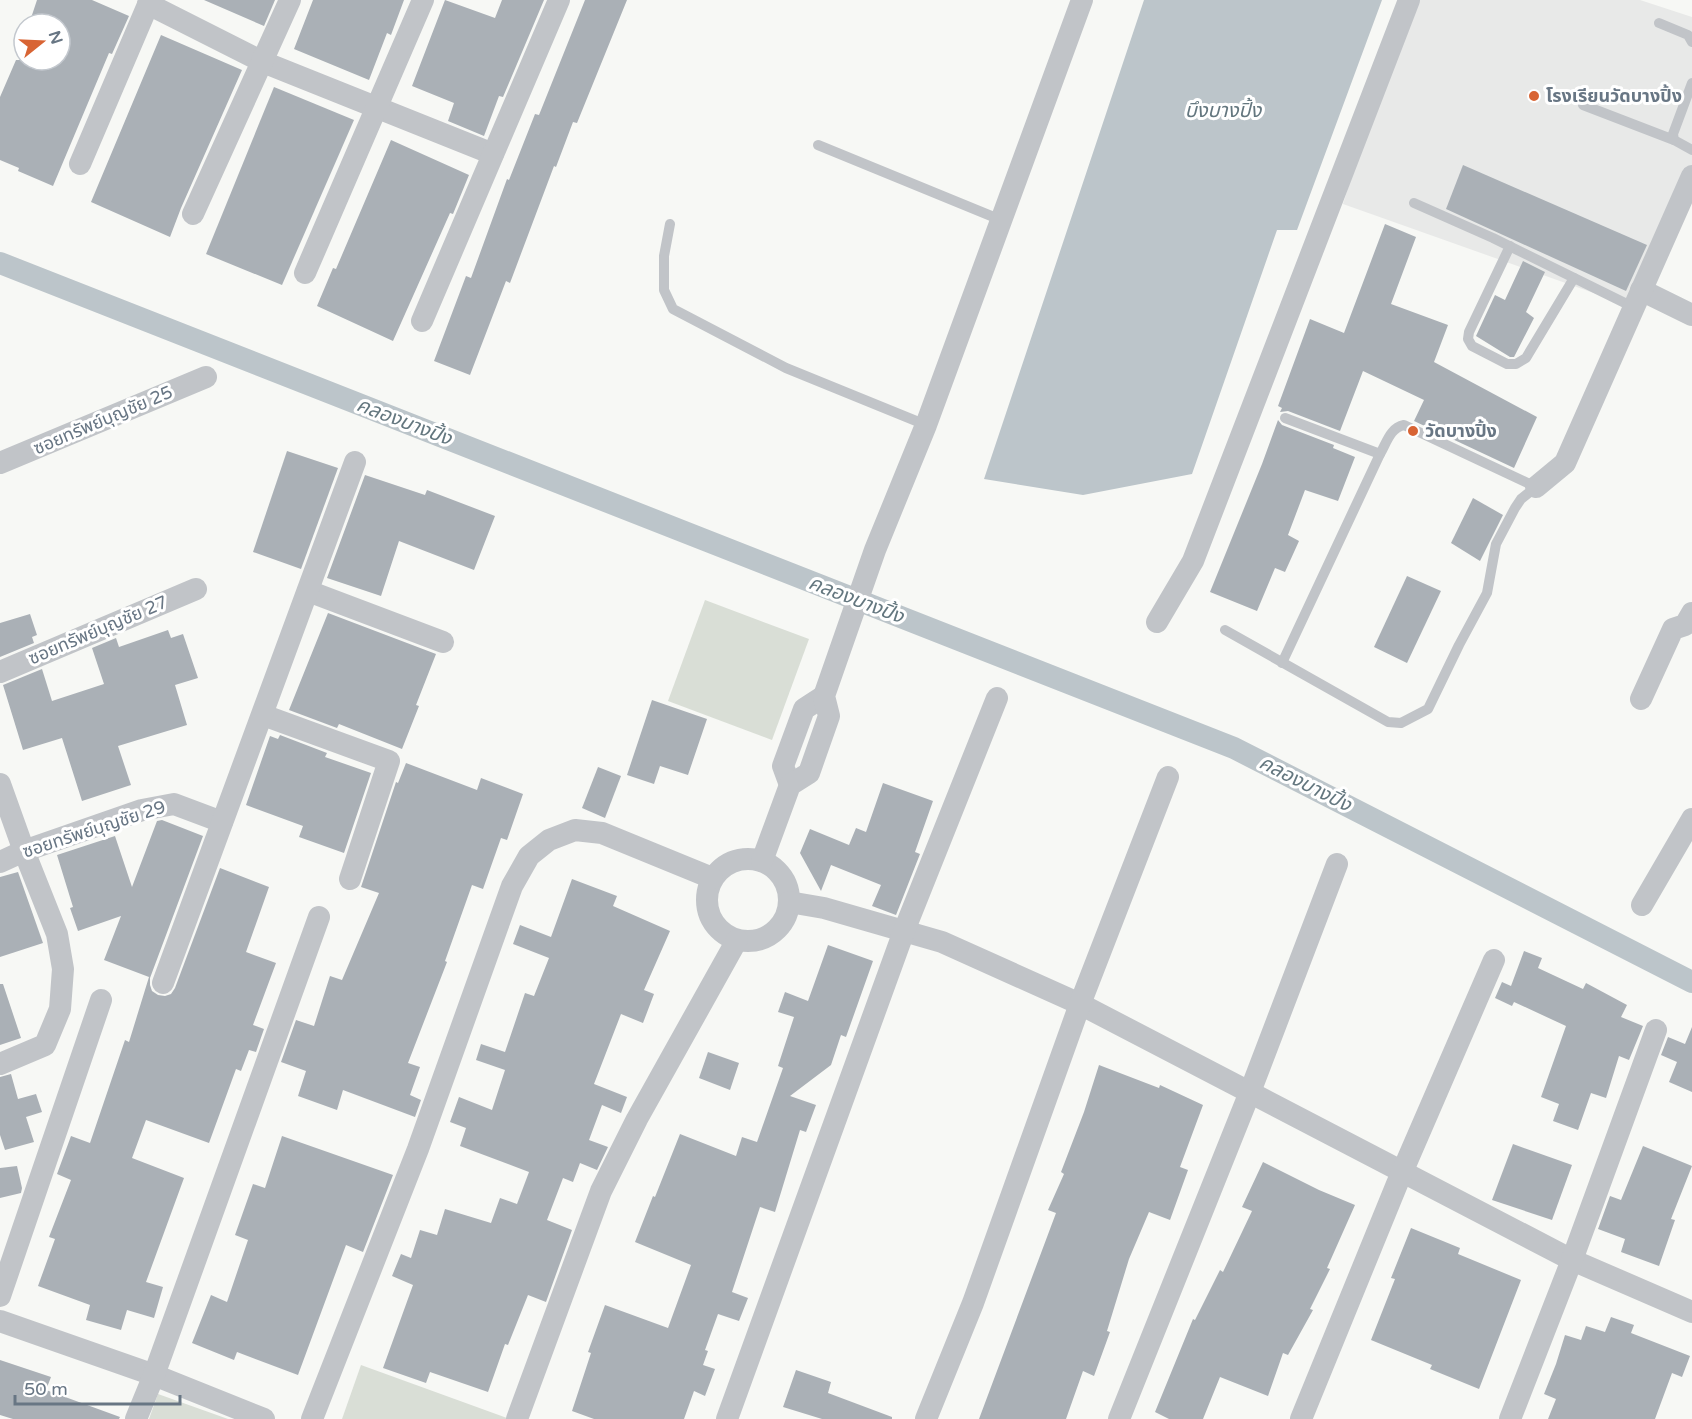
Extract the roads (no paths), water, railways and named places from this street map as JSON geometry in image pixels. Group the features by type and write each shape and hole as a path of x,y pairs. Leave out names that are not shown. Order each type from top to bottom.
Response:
{"street":[{"path":"193,214 290,0"},
{"path":"305,273 423,0"},
{"path":"422,321 559,0"},
{"path":"762,861 790,785 809,773 829,716 824,696 875,550 926,425 1082,0"},
{"path":"1157,622 1196,552 1409,0"},
{"path":"80,164 149,2 263,62 493,154"},
{"path":"1536,487 1565,463 1692,176"},
{"path":"1637,298 1692,315"},
{"name":"ซอยทรัพย์บุญชัย 25","path":"0,463 206,376"},
{"path":"163,983 355,462"},
{"name":"ซอยทรัพย์บุญชัย 27","path":"0,672 196,589"},
{"path":"308,591 443,642"},
{"path":"1641,699 1673,629 1685,626 1692,613"},
{"path":"727,1419 904,931 997,698"},
{"path":"263,715 389,761 350,879"},
{"path":"926,1419 974,1303 1080,1004 1167,777"},
{"path":"0,784 57,934 63,969 60,1009 45,1045 0,1064"},
{"name":"ซอยทรัพย์บุญชัย 29","path":"0,862 24,851 142,810 174,804 222,822"},
{"path":"1642,905 1692,819"},
{"path":"312,1419 418,1149 513,886 529,856 549,840 574,830 602,833 712,878"},
{"path":"748,859 762,861 774,868 788,889 789,902 781,925 761,940 748,942 725,935 709,915 706,903 707,890 712,878 734,861 748,859"},
{"path":"1119,1419 1250,1092 1338,864"},
{"path":"789,902 824,908 942,942 1080,1004 1572,1260 1692,1312"},
{"path":"136,1419 154,1375 319,917"},
{"path":"517,1419 601,1191 637,1119 737,940"},
{"path":"1301,1419 1402,1172 1494,960"},
{"path":"0,1296 101,1000"},
{"path":"1510,1419 1572,1260 1656,1030"},
{"path":"0,1321 154,1375 264,1419"}],"lane":[{"path":"1659,23 1688,35 1692,42"},
{"path":"1674,140 1673,134 1692,83"},
{"path":"1583,105 1674,140 1692,150"},
{"path":"818,145 1001,220"},
{"path":"1414,203 1510,246 1574,278 1637,298"},
{"path":"670,224 664,256 664,290 673,309 786,368 926,425"},
{"path":"1510,246 1469,332 1468,339 1472,346 1507,364 1516,364 1526,358 1574,278"},
{"path":"1285,418 1380,454"},
{"path":"1225,630 1282,663 1388,722 1401,723 1428,709 1459,645 1488,593 1496,544 1521,499 1536,487 1404,425 1397,427 1391,432 1380,454 1282,663"}],"water":[{"name":"บึงบางปิ้ง","path":"1144,0 1382,0 1297,230 1277,230 1192,474 1083,495 984,479"}],"waterway":[{"name":"คลองบางปิ้ง","path":"0,263 1234,748 1692,982"}],"place":[{"name":"โรงเรียนวัดบางปิ้ง","path":"1534,96"},
{"name":"วัดบางปิ้ง","path":"1413,431"}]}
